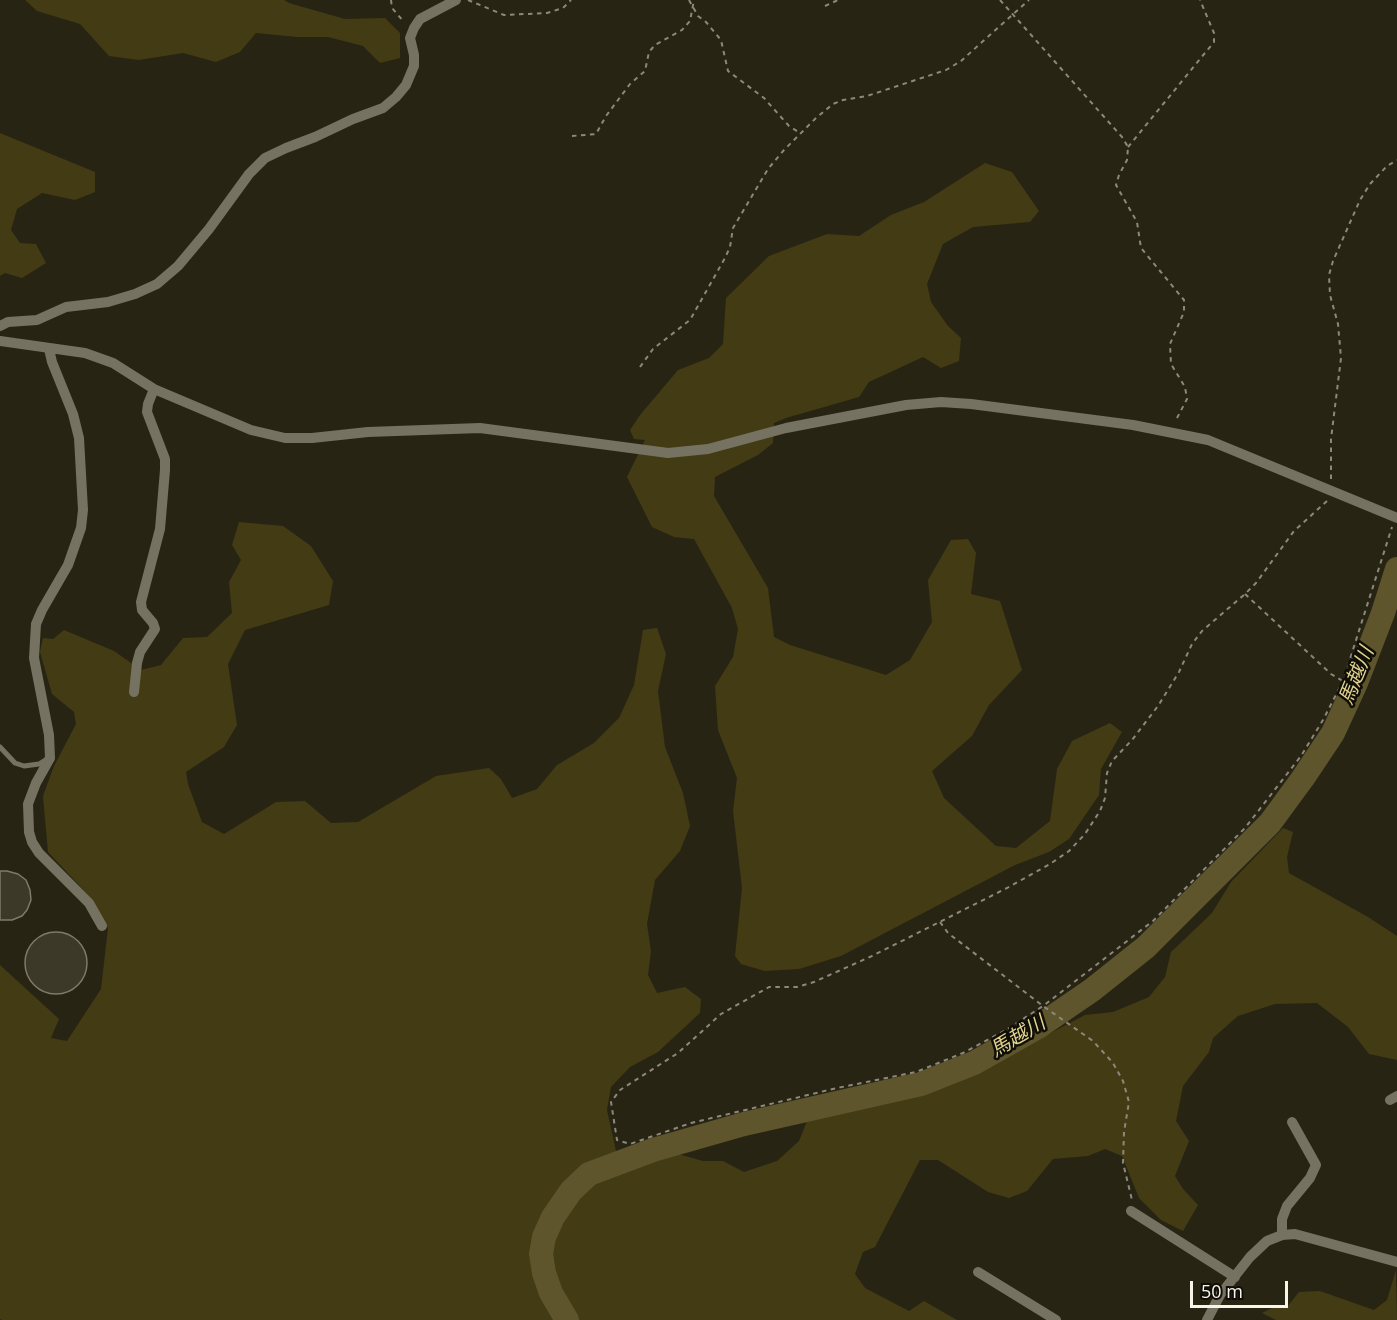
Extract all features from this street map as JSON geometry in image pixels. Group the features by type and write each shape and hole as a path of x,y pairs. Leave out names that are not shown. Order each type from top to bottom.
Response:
{"street":[{"path":"0,326 8,322 37,320 66,307 108,302 135,294 157,284 178,266 197,244 249,174 265,158 383,108 396,97 406,85 414,66 410,38 414,28 420,19 456,0"},
{"path":"0,340 85,353 113,363 154,389 250,430 285,438 480,428 668,453 708,449 786,428 906,405 941,402 971,404 1171,431 1208,440 1396,518"},
{"path":"49,349 73,414 79,438 83,510 81,528 68,565 36,624 34,658 49,735 50,758 36,783 28,804 29,832 32,842 47,863 89,903 102,926"},
{"path":"134,692 137,663 155,629 142,610 141,602 160,529 165,470 165,459 147,412 154,389"},
{"path":"1282,1235 1282,1219 1287,1206 1310,1178 1316,1165 1292,1122"},
{"path":"1131,1211 1235,1277"},
{"path":"1207,1320 1220,1295 1250,1257 1267,1241 1282,1235 1295,1234 1397,1262"},
{"path":"978,1272 1056,1320"}],"lane":[{"path":"0,747 15,763 24,766 39,764 50,758"}],"path":[{"path":"391,0 392,8 402,21 414,28"},
{"path":"468,0 504,15 548,13 563,8 571,0"},
{"path":"689,0 698,16 721,40 728,71 764,98 789,126 800,133"},
{"path":"572,136 597,134 606,116 630,84 645,70 649,52 655,45 682,30 690,21 694,0"},
{"path":"825,6 838,0"},
{"path":"1000,0 1122,137 1128,147"},
{"path":"640,367 653,349 690,320 725,258 730,247 733,228 768,169 800,133 833,104 877,93 946,70 961,61 1029,0"},
{"path":"1171,431 1187,399 1185,387 1171,364 1170,344 1184,312 1184,300 1141,248 1137,222 1116,185 1127,160 1128,147 1214,42 1214,33 1200,0"},
{"path":"1396,518 1343,681 1323,720 1301,756 1245,828 1153,921 1043,1006 1006,1030 963,1053 916,1072 837,1088 691,1123 630,1144 617,1140 611,1102 620,1090 678,1053 721,1014 769,987 797,987 814,982 911,937 1050,864 1068,851 1085,834 1100,812 1105,798 1107,773 1112,761 1132,740 1158,706 1179,672 1192,644 1256,583 1294,531 1330,498 1332,491 1330,439 1341,358 1338,324 1330,295 1329,275 1360,200 1381,172 1397,160"},
{"path":"1245,594 1331,674 1343,681"},
{"path":"939,921 948,933 1063,1021 1093,1041 1113,1063 1123,1081 1129,1102 1124,1132 1123,1163 1133,1202 1131,1211"}],"shaded area":[{"path":"25,0 284,0 345,19 385,18 400,33 400,58 380,63 363,46 328,37 256,33 240,52 216,62 183,53 139,60 109,56 80,24 37,11"},
{"path":"0,133 95,172 95,192 75,200 42,193 17,209 11,230 20,243 36,244 46,263 22,278 5,273 0,276"},
{"path":"985,163 1012,172 1039,211 1030,222 973,227 943,244 927,284 931,302 948,326 961,338 959,361 941,368 923,357 869,382 859,397 774,423 773,443 758,455 715,477 714,496 768,588 774,637 790,645 886,675 910,660 932,622 928,580 951,540 968,539 976,553 971,594 1000,601 1022,670 989,705 972,736 932,771 944,798 996,846 1016,848 1050,821 1057,769 1072,741 1110,723 1122,732 1101,769 1099,795 1069,839 1049,852 1015,865 841,956 799,969 765,971 741,964 735,956 742,888 733,811 737,778 718,730 715,686 733,657 738,629 732,608 694,539 674,537 652,527 627,477 645,440 634,439 630,430 678,370 709,358 723,344 726,298 769,256 827,234 859,236 891,215 924,202"},
{"path":"239,522 283,526 311,546 333,581 329,605 245,630 228,664 237,725 224,747 186,772 202,822 224,834 276,802 305,801 331,823 358,822 436,776 489,768 501,779 512,798 537,789 557,765 594,743 619,718 634,685 643,630 657,628 666,654 658,691 665,747 683,793 690,826 680,851 655,880 647,924 651,951 648,975 657,993 685,987 701,999 700,1013 658,1052 630,1067 611,1087 607,1110 618,1160 634,1163 671,1152 703,1161 723,1161 744,1172 777,1161 799,1141 807,1121 835,1109 907,1096 948,1084 984,1068 1085,1015 1113,1012 1149,997 1165,977 1171,952 1212,913 1231,882 1283,828 1293,832 1287,857 1289,873 1397,936 1397,1060 1369,1054 1348,1027 1317,1003 1275,1004 1238,1016 1213,1038 1209,1052 1183,1086 1176,1121 1189,1141 1175,1176 1183,1189 1198,1205 1183,1231 1161,1220 1139,1198 1122,1156 1105,1149 1088,1156 1053,1159 1027,1191 1009,1198 988,1192 938,1160 920,1160 875,1247 863,1252 855,1274 865,1288 909,1311 924,1301 957,1320 2,1320 0,1319 0,965 59,1019 51,1038 67,1041 101,989 108,928 93,900 48,852 43,796 54,766 76,724 74,712 52,694 40,652 43,638 53,639 64,630 114,651 141,670 161,665 183,638 207,637 232,613 229,582 241,560 232,545"},
{"path":"1396,1270 1397,1320 1276,1320 1262,1313 1272,1308 1287,1307 1299,1292 1320,1291 1374,1310 1387,1300"}],"building":[{"path":"0,871 18,874 26,880 30,890 31,900 27,910 22,916 12,920 0,920"},
{"path":"50,932 62,932 78,941 85,951 87,963 85,975 78,985 62,994 50,994 39,989 30,980 25,969 25,957 30,946 39,937"}],"waterway":[{"name":"馬越川","path":"567,1320 551,1293 544,1273 541,1254 544,1237 553,1217 571,1191 589,1174 653,1150 744,1124 921,1084 974,1063 1038,1027 1092,990 1146,947 1270,823 1333,733 1356,683 1397,569"}]}
